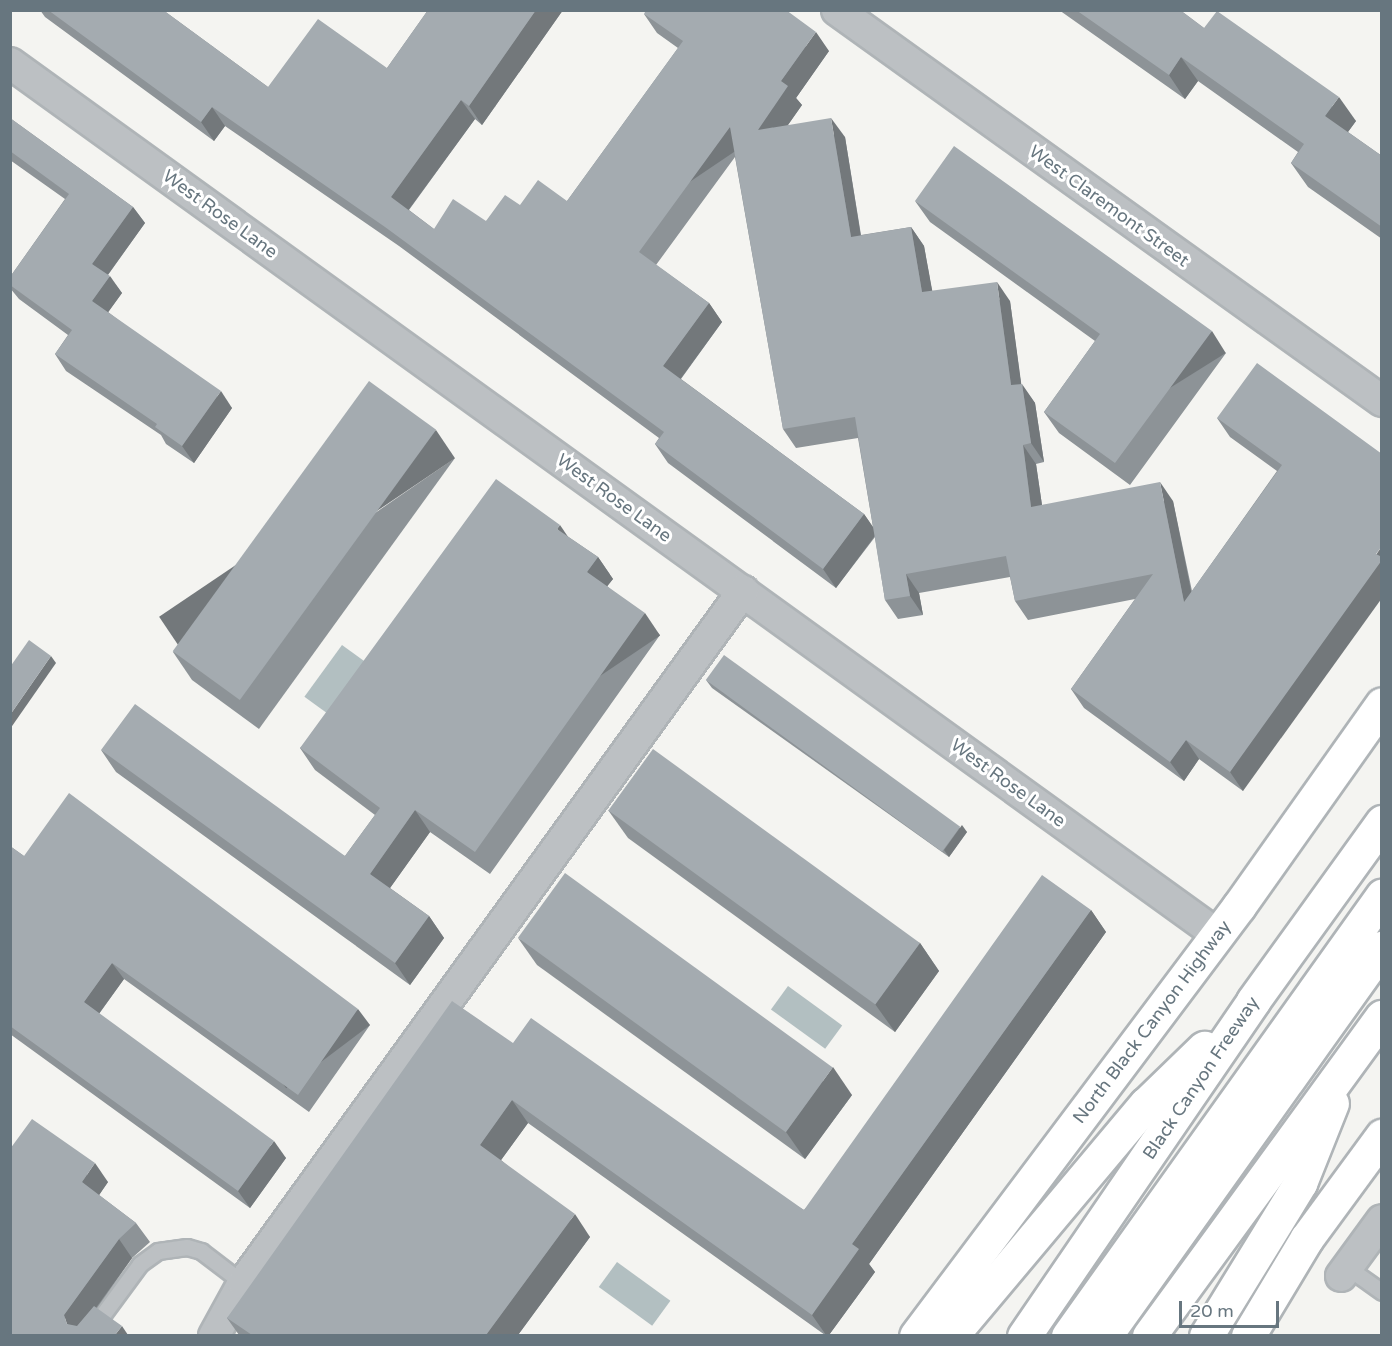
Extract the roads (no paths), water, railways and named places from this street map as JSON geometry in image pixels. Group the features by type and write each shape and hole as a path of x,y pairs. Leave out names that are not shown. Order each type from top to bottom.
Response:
{"main road":[{"name":"North Black Canyon Highway","path":"916,1335 1217,934 1382,704"},
{"name":"Black Canyon Freeway","path":"1024,1335 1253,1001 1382,822"},
{"path":"1068,1335 1382,896"},
{"path":"1105,1335 1382,948"},
{"path":"951,1335 1146,1104 1253,1001"},
{"path":"1149,1335 1382,1017"},
{"path":"1206,1335 1300,1183 1349,1059"},
{"path":"1248,1335 1307,1238 1382,1136"}],"street":[{"name":"West Claremont Street","path":"837,10 1382,401"},
{"name":"West Rose Lane","path":"10,63 1217,934"},
{"path":"214,1335 243,1283 744,591"},
{"path":"1344,1272 1382,1220"}],"lane":[{"path":"87,1335 140,1264 158,1251 174,1246 201,1251 243,1283"},
{"path":"1344,1272 1382,1292"}]}
